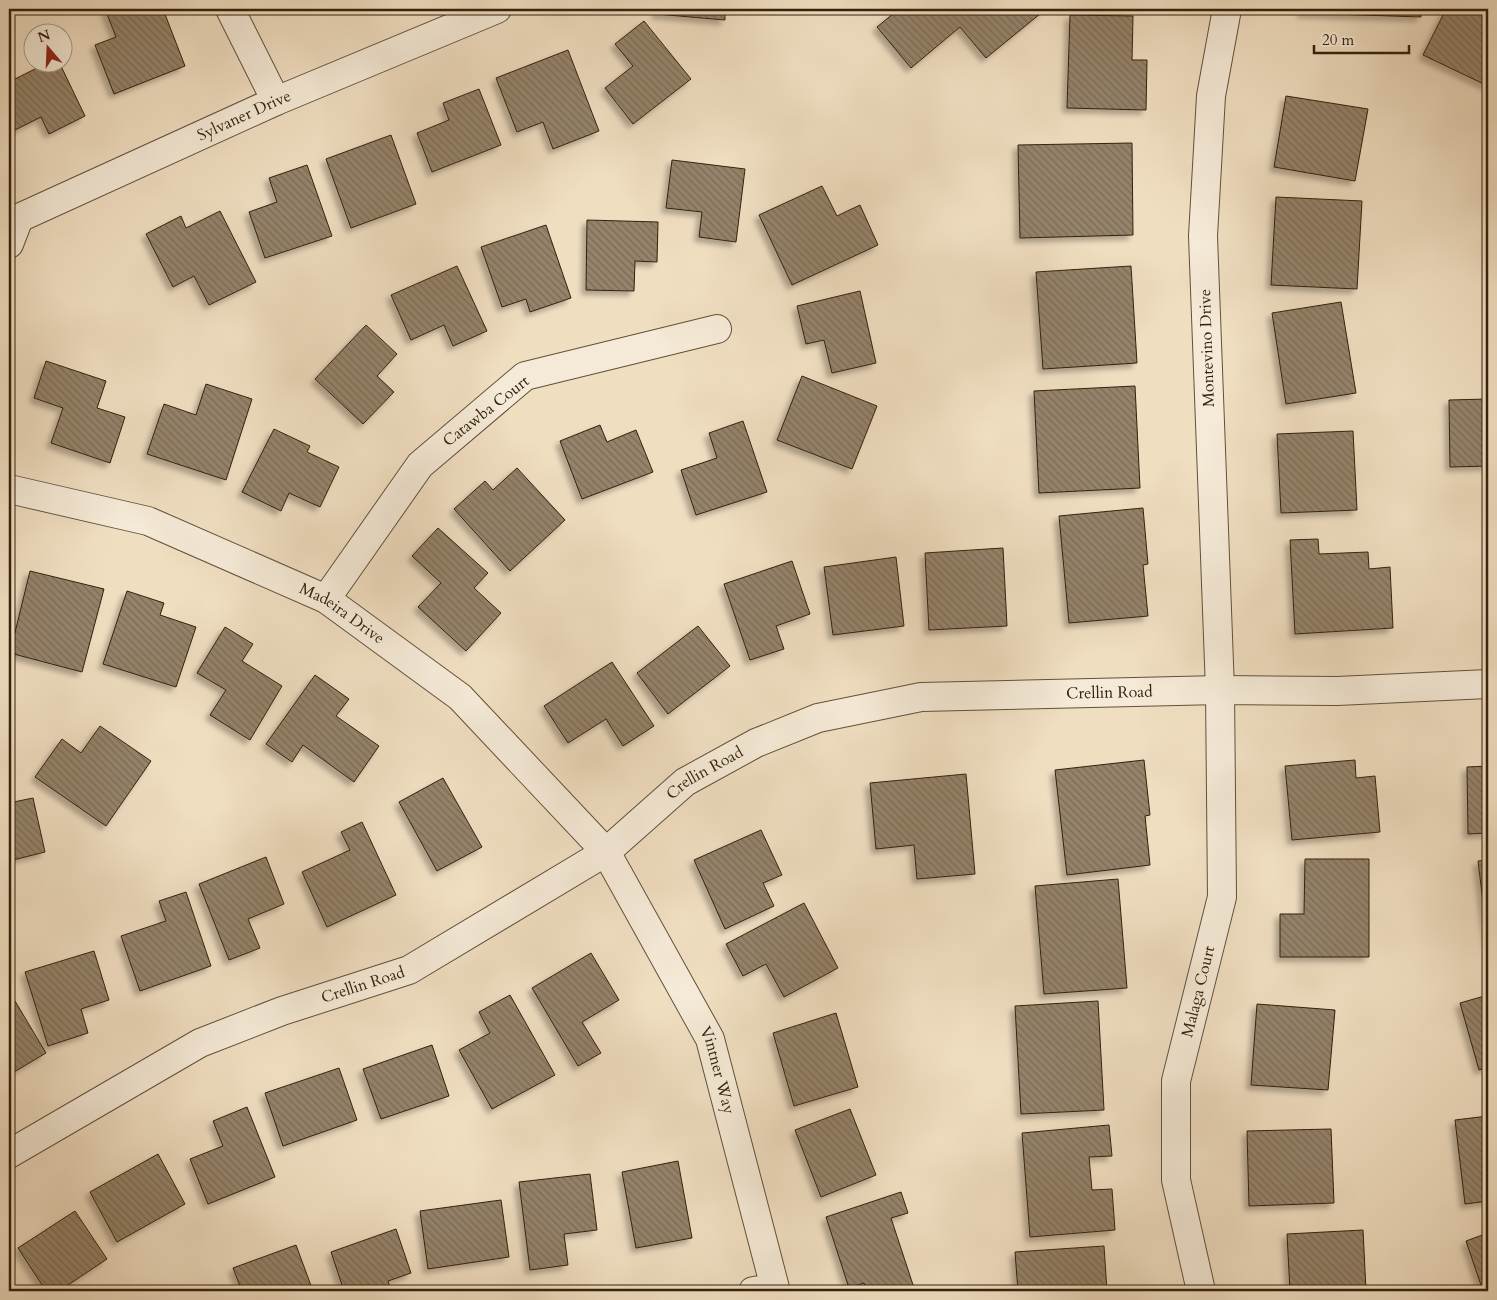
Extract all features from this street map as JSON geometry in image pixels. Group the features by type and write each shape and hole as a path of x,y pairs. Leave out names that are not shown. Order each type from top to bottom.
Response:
{"street":[{"path":"230,9 276,101"},
{"name":"Sylvaner Drive","path":"9,244 14,213 498,9"},
{"name":"Montevino Drive","path":"1220,690 1203,236 1211,96 1227,9"},
{"name":"Catawba Court","path":"326,599 420,465 525,376 717,329"},
{"name":"Madeira Drive","path":"9,489 148,521 326,599 460,697 606,852"},
{"name":"Crellin Road","path":"9,1154 200,1043 282,1011 409,970 606,852 685,782 756,743 818,718 921,697 1220,690 1337,691 1488,684"},
{"name":"Malaga Court","path":"1201,1291 1176,1180 1176,1081 1222,896 1220,690"},
{"name":"Vintner Way","path":"606,852 710,1039 775,1288 753,1291"}],"building":[{"path":"105,9 163,9 185,66 114,94 95,45 116,37"},
{"path":"657,9 725,9 725,20 656,14"},
{"path":"899,9 1046,9 986,58 960,27 911,68 877,27"},
{"path":"1302,9 1421,9 1421,17 1302,13"},
{"path":"1446,9 1488,10 1488,86 1423,55"},
{"path":"1070,15 1133,16 1132,60 1147,60 1146,110 1067,108"},
{"path":"644,21 691,79 633,124 605,88 633,66 615,44"},
{"path":"568,50 599,131 553,149 543,122 517,132 496,78"},
{"path":"29,72 64,72 85,116 49,134 41,117 9,133 9,82"},
{"path":"479,89 501,145 432,172 417,133 449,120 443,103"},
{"path":"1286,96 1368,109 1355,181 1274,167"},
{"path":"391,135 416,204 351,228 326,159"},
{"path":"1132,143 1133,235 1020,238 1018,145"},
{"path":"672,160 745,169 736,242 699,237 702,212 666,208"},
{"path":"307,165 332,236 265,258 249,212 277,202 269,178"},
{"path":"822,186 837,216 860,205 878,245 792,285 759,215"},
{"path":"1276,197 1362,201 1357,289 1271,285"},
{"path":"220,211 256,282 209,305 194,276 173,287 146,234 181,216 186,228"},
{"path":"587,220 658,222 657,262 635,261 634,291 586,290"},
{"path":"546,225 571,298 530,312 526,299 502,307 481,247"},
{"path":"457,266 487,331 453,346 444,325 411,340 391,295"},
{"path":"1131,266 1137,363 1043,369 1036,272"},
{"path":"860,291 876,363 832,373 824,340 806,344 797,306"},
{"path":"1341,302 1356,393 1286,404 1272,313"},
{"path":"366,325 397,354 377,376 394,392 363,424 315,379"},
{"path":"46,361 106,381 97,408 125,417 110,463 51,443 63,408 34,398"},
{"path":"802,376 877,406 852,469 777,440"},
{"path":"206,384 252,399 226,480 147,454 164,404 196,415"},
{"path":"1135,386 1140,488 1039,493 1034,391"},
{"path":"1488,399 1488,466 1450,467 1449,400"},
{"path":"743,421 767,492 696,515 681,470 717,458 709,433"},
{"path":"600,425 607,442 636,430 653,472 582,499 560,441"},
{"path":"274,429 310,446 307,452 339,467 320,507 289,493 281,511 242,492"},
{"path":"1353,431 1357,510 1281,513 1277,434"},
{"path":"517,468 565,520 510,571 454,509 485,481 493,490"},
{"path":"1143,508 1148,564 1143,565 1148,616 1069,623 1059,516"},
{"path":"438,528 488,573 474,588 501,613 466,651 418,607 441,583 412,556"},
{"path":"1318,539 1319,554 1368,552 1369,569 1390,567 1393,628 1295,634 1290,540"},
{"path":"1003,548 1007,626 929,630 925,553"},
{"path":"896,557 904,626 833,635 824,567"},
{"path":"792,561 810,614 776,626 784,649 750,660 724,584"},
{"path":"30,571 104,589 82,672 10,653"},
{"path":"127,591 164,603 160,615 196,627 176,687 103,664"},
{"path":"698,626 730,666 668,714 637,673"},
{"path":"225,627 253,644 242,661 282,686 250,740 210,715 226,690 197,673"},
{"path":"612,662 654,726 623,746 606,719 568,743 544,706"},
{"path":"315,675 349,699 336,716 379,746 354,782 303,745 292,762 266,744"},
{"path":"100,726 151,761 106,826 35,777 62,739 81,753"},
{"path":"1144,760 1150,815 1145,816 1150,865 1067,875 1055,770"},
{"path":"1355,760 1356,778 1375,776 1380,832 1292,840 1285,766"},
{"path":"1488,766 1488,833 1468,834 1467,767"},
{"path":"966,774 975,874 917,879 914,845 876,849 870,783"},
{"path":"443,778 482,847 437,871 399,802"},
{"path":"33,798 45,852 9,861 9,803"},
{"path":"362,822 396,895 327,927 302,872 350,850 341,832"},
{"path":"761,830 782,875 763,883 774,906 725,929 694,860"},
{"path":"266,857 284,904 248,919 260,948 229,960 199,884"},
{"path":"1305,859 1369,859 1369,957 1280,957 1280,914 1304,914"},
{"path":"1488,860 1488,943 1478,861"},
{"path":"1118,879 1127,988 1044,994 1035,886"},
{"path":"186,892 211,966 140,991 121,936 166,921 159,901"},
{"path":"804,903 838,968 784,997 766,964 743,976 726,944"},
{"path":"94,951 109,1000 81,1009 88,1033 48,1046 25,972"},
{"path":"591,953 619,1000 582,1022 601,1053 578,1066 532,988"},
{"path":"510,995 555,1075 492,1109 459,1050 490,1033 479,1012"},
{"path":"1488,995 1488,1067 1479,1070 1460,1003"},
{"path":"15,1001 46,1053 9,1075 9,1005"},
{"path":"1098,1001 1104,1110 1021,1114 1015,1006"},
{"path":"1257,1004 1335,1010 1328,1090 1251,1085"},
{"path":"836,1013 858,1087 794,1106 773,1033"},
{"path":"432,1045 449,1096 381,1119 363,1069"},
{"path":"339,1068 357,1120 283,1146 265,1093"},
{"path":"247,1107 275,1177 208,1204 190,1159 223,1146 213,1121"},
{"path":"850,1109 876,1175 821,1197 795,1130"},
{"path":"1488,1116 1488,1201 1465,1204 1455,1120"},
{"path":"1109,1125 1112,1156 1089,1157 1092,1190 1112,1189 1115,1230 1030,1237 1022,1133"},
{"path":"1331,1129 1334,1203 1249,1206 1247,1131"},
{"path":"158,1154 185,1204 117,1242 90,1192"},
{"path":"678,1161 692,1238 636,1248 622,1172"},
{"path":"590,1174 597,1230 564,1234 568,1265 530,1270 519,1182"},
{"path":"901,1192 908,1213 891,1218 914,1288 904,1291 867,1291 864,1283 849,1288 826,1217"},
{"path":"501,1200 509,1257 428,1269 420,1211"},
{"path":"75,1211 107,1259 59,1291 46,1291 18,1248"},
{"path":"396,1229 411,1273 388,1281 391,1291 344,1291 331,1252"},
{"path":"1363,1230 1366,1291 1290,1291 1287,1234"},
{"path":"1488,1233 1488,1291 1483,1291 1466,1241"},
{"path":"296,1245 313,1291 242,1291 233,1268"},
{"path":"1104,1246 1107,1291 1018,1291 1015,1252"}]}
